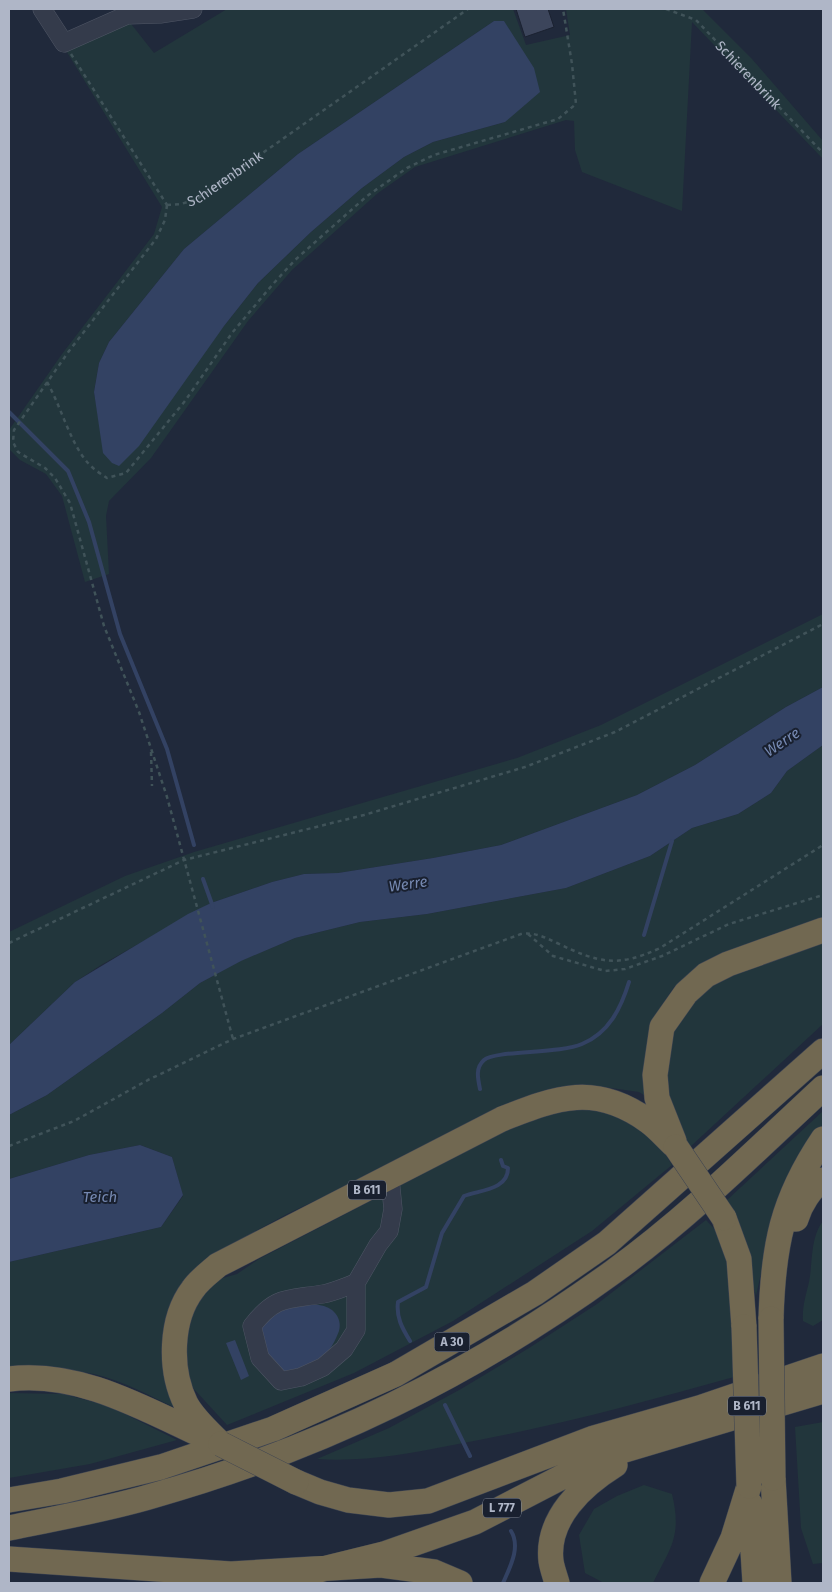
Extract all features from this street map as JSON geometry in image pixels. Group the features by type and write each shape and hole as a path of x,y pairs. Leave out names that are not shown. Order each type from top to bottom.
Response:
{"highway":[{"path":"676,1147 657,1098 655,1075 662,1028 686,993 706,976 728,964 823,930"},
{"name":"A 30","path":"9,1500 62,1491 161,1467 273,1428 396,1374 534,1293 607,1243 823,1050"},
{"name":"A 30","path":"9,1528 103,1509 241,1469 326,1436 446,1379 538,1324 615,1271 701,1201 823,1088"},
{"name":"B 611","path":"221,1444 193,1426 176,1374 174,1345 178,1320 193,1289 218,1265 502,1119 547,1102 584,1096 612,1101 649,1121 676,1147 724,1218 739,1259 744,1327 749,1486 755,1583"},
{"path":"779,1583 773,1478 772,1284 779,1233 803,1169 823,1139"},
{"path":"771,1318 787,1247 798,1210 817,1184 823,1180"},
{"name":"L 777","path":"221,1444 296,1482 320,1492 348,1500 390,1505 428,1501 594,1438 699,1408 823,1366"},
{"path":"9,1379 27,1377 70,1382 111,1394 193,1426"},
{"name":"L 777","path":"319,1570 384,1554 475,1522 560,1478 618,1452 681,1435 823,1391"},
{"path":"557,1583 551,1560 555,1527 574,1498 598,1476 620,1462 681,1435"},
{"path":"712,1583 733,1538 749,1486"},
{"path":"9,1559 231,1574 381,1566 434,1572 460,1583"}],"street":[{"path":"42,9 64,43 127,15 160,14 193,9"},
{"path":"356,1283 324,1294 278,1301 264,1310 252,1326 260,1358 281,1381 301,1377 323,1367 344,1348 356,1330 356,1283 378,1245 389,1231 394,1209 390,1178"}],"path":[{"name":"Schierenbrink","path":"64,43 167,204 181,204 197,200 468,9"},
{"path":"47,382 88,463 107,478 126,473 185,401 232,333 274,284 295,260 367,196 407,168 434,155 558,119 576,104 564,9"},
{"name":"Schierenbrink","path":"666,9 696,20 823,153"},
{"path":"167,204 165,220 156,239 69,350 14,430 13,442 18,452 45,468 55,478 70,503 104,626 150,745 233,1039"},
{"path":"9,943 184,860 364,815 525,767 614,732 823,624"},
{"path":"150,745 152,786"},
{"path":"9,1146 74,1121 148,1080 233,1039 527,933 536,933 591,957 608,960 631,960 660,948 823,845"},
{"path":"527,933 553,956 605,971 625,968 662,956 729,924 823,895"}],"shaded area":[{"path":"227,9 513,9 526,45 570,35 566,9 702,9 752,59 823,141 823,159 692,22 682,211 582,172 575,150 574,121 566,120 415,167 378,193 292,270 248,321 151,458 109,501 106,516 109,574 85,582 62,496 46,474 20,460 9,449 9,430 62,354 154,234 162,207 65,49 128,20 154,53","holes":["494,21 504,21 505,122 433,142 404,157 362,188 311,232 258,283 224,326 104,453 94,392 99,363 109,342 184,249 298,154"]},
{"path":"823,614 823,687 786,707 695,765 637,795 501,845 338,873 304,874 272,882 211,903 101,965 75,982 9,1045 9,932 125,876 194,852 517,758 601,725"},
{"path":"823,745 823,919 706,964 674,987 658,1011 649,1034 643,1071 647,1097 639,1092 604,1087 550,1089 287,1214 232,1244 195,1278 165,1327 180,1410 127,1385 94,1374 41,1369 9,1370 9,1262 161,1227 183,1196 172,1157 140,1145 89,1155 9,1179 9,1115 47,1095 162,1013 200,983 240,961 295,938 360,922 427,914 566,888 650,856 692,828 738,814 771,793 787,771"},
{"path":"823,938 823,1024 690,1147 669,1108 665,1070 671,1029 709,983"},
{"path":"589,1106 650,1129 672,1165 592,1231 453,1321 354,1373 227,1425 193,1388 187,1373 184,1351 196,1298 216,1280 237,1274 259,1259 509,1129 556,1111"},
{"path":"823,1111 823,1125 802,1156 770,1232 756,1296 737,1217 727,1200"},
{"path":"706,1220 721,1236 733,1268 734,1377 594,1414 489,1438 386,1456 334,1460 317,1459 389,1428 461,1389 529,1348 597,1304"},
{"path":"823,1221 823,1320 813,1326 803,1321 803,1311 814,1242"},
{"path":"9,1393 63,1394 109,1406 177,1440 90,1464 9,1478"},
{"path":"823,1422 823,1563 813,1564 801,1528 795,1427"},
{"path":"644,1485 672,1494 675,1508 676,1521 673,1541 653,1583 604,1583 585,1573 579,1535 594,1509 617,1496"}],"water":[{"path":"494,21 504,21 534,68 540,92 505,122 433,142 404,157 362,188 311,232 258,283 224,326 139,446 119,466 112,463 103,453 94,392 99,363 109,342 184,249 298,154"},
{"name":"Werre","path":"823,687 823,745 787,771 771,793 738,814 692,828 650,856 566,888 427,914 360,922 295,938 241,961 200,983 162,1013 47,1095 9,1115 9,1045 75,982 188,914 211,903 272,882 304,874 338,873 501,845 637,795 695,765 786,707"},
{"name":"Teich","path":"140,1145 172,1157 183,1195 161,1227 9,1262 9,1179 89,1155"},
{"path":"294,1303 319,1305 332,1310 339,1320 339,1331 329,1350 317,1362 280,1374 268,1362 259,1323"},
{"path":"235,1340 249,1376 241,1380 226,1343"}],"building":[{"path":"516,9 548,9 554,27 525,37"}],"waterway":[{"path":"9,412 68,471 89,522 120,634 167,749 194,845"},
{"path":"644,935 672,841"},
{"path":"203,879 213,907"},
{"path":"480,1089 479,1066 490,1057 572,1047 582,1044 600,1033 613,1019 629,982"},
{"path":"410,1341 400,1322 398,1302 426,1287 442,1233 464,1196 492,1188 503,1181 507,1175 508,1168 503,1166 501,1160"},
{"path":"445,1405 470,1456"},
{"path":"503,1583 515,1550 514,1537 511,1531"}]}
